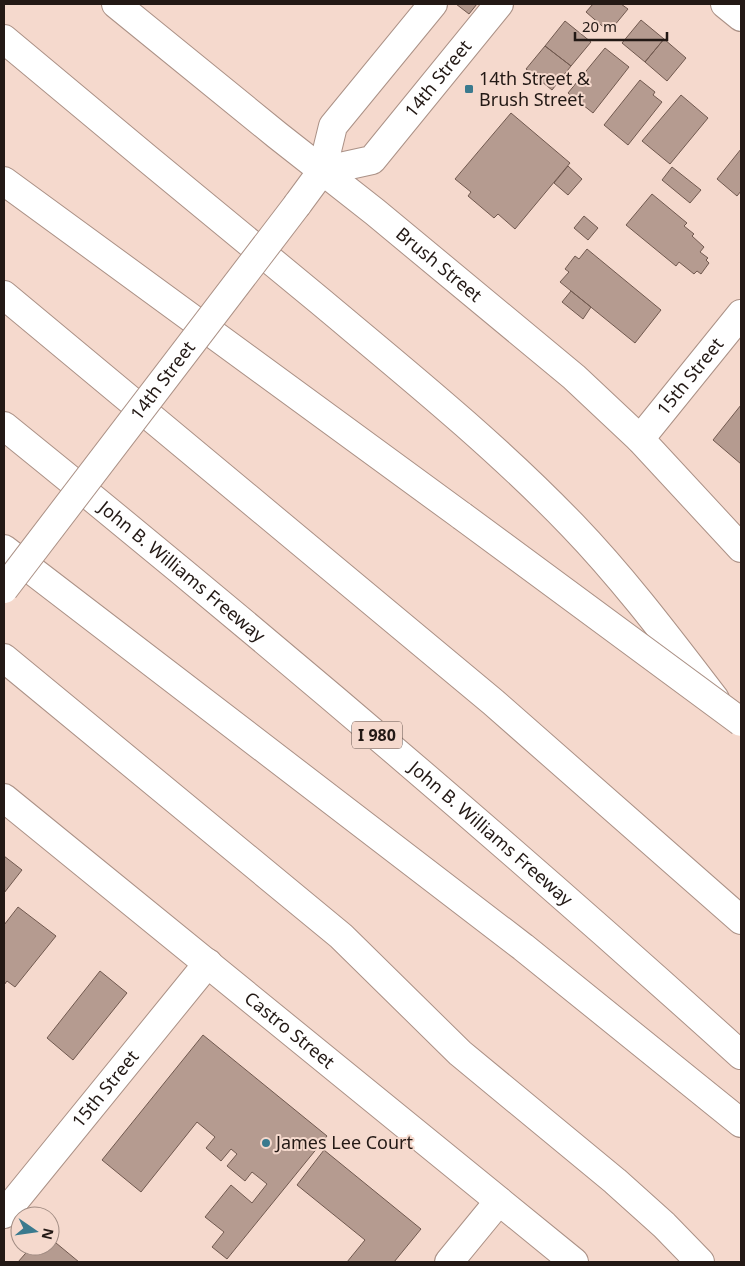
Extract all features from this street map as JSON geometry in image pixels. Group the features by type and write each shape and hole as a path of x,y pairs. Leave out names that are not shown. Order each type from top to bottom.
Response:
{"main road":[{"name":"Brush Street","path":"116,4 412,243 574,377 640,439 741,548"},
{"name":"14th Street","path":"4,588 322,170 332,126 433,4"},
{"name":"14th Street","path":"322,170 372,160 499,4"},
{"path":"725,4 741,17"},
{"path":"4,39 422,387 520,474 572,525 619,576 741,734"},
{"path":"4,181 741,722"},
{"path":"4,295 493,702 741,920"},
{"name":"15th Street","path":"640,439 741,314"},
{"name":"John B. Williams Freeway","path":"4,426 347,709 612,939 741,1055"},
{"path":"4,549 198,700 523,947 741,1123"},
{"path":"4,658 341,936 460,1053 615,1181 664,1225 700,1262"},
{"name":"Castro Street","path":"4,798 574,1262"},
{"name":"15th Street","path":"4,1214 208,963"},
{"path":"449,1262 499,1201"}],"building":[{"path":"456,4 477,4 469,14"},
{"path":"593,4 621,4 628,9 609,32 586,12"},
{"path":"641,20 664,39 645,62 622,43"},
{"path":"565,21 591,42 571,66 545,46"},
{"path":"664,39 686,58 667,81 645,62"},
{"path":"545,46 571,66 552,90 526,69"},
{"path":"605,48 629,67 593,113 568,93"},
{"path":"640,80 655,92 653,95 662,102 628,145 604,125"},
{"path":"681,95 708,118 670,164 642,141"},
{"path":"511,113 570,163 515,229 498,214 494,218 468,196 471,192 455,179"},
{"path":"741,149 741,191 737,196 717,179"},
{"path":"568,166 582,179 568,195 554,183"},
{"path":"672,167 701,190 690,203 662,180"},
{"path":"652,194 687,223 684,226 694,234 692,236 704,247 700,252 708,258 706,260 709,263 701,274 697,271 694,274 679,262 676,266 626,225"},
{"path":"584,216 598,228 588,240 574,228"},
{"path":"587,249 661,310 635,343 560,282 569,272 565,269 575,256 579,259"},
{"path":"571,291 591,307 583,319 562,302"},
{"path":"741,405 741,464 713,440"},
{"path":"4,856 22,870 4,893"},
{"path":"18,907 56,936 15,987 7,981 4,985 4,925"},
{"path":"100,971 127,993 73,1060 47,1038"},
{"name":"James Lee Court","path":"203,1035 327,1136 227,1259 212,1247 224,1232 205,1217 231,1185 252,1203 267,1184 252,1172 245,1181 227,1166 237,1154 231,1149 221,1161 206,1148 215,1137 197,1122 141,1192 102,1160"},
{"path":"324,1150 421,1229 394,1262 347,1262 365,1240 297,1185"},
{"path":"60,1246 79,1262 18,1262 23,1256 60,1256"}],"place":[{"name":"14th Street & Brush Street","path":"469,89"},
{"name":"James Lee Court","path":"266,1143"}]}
